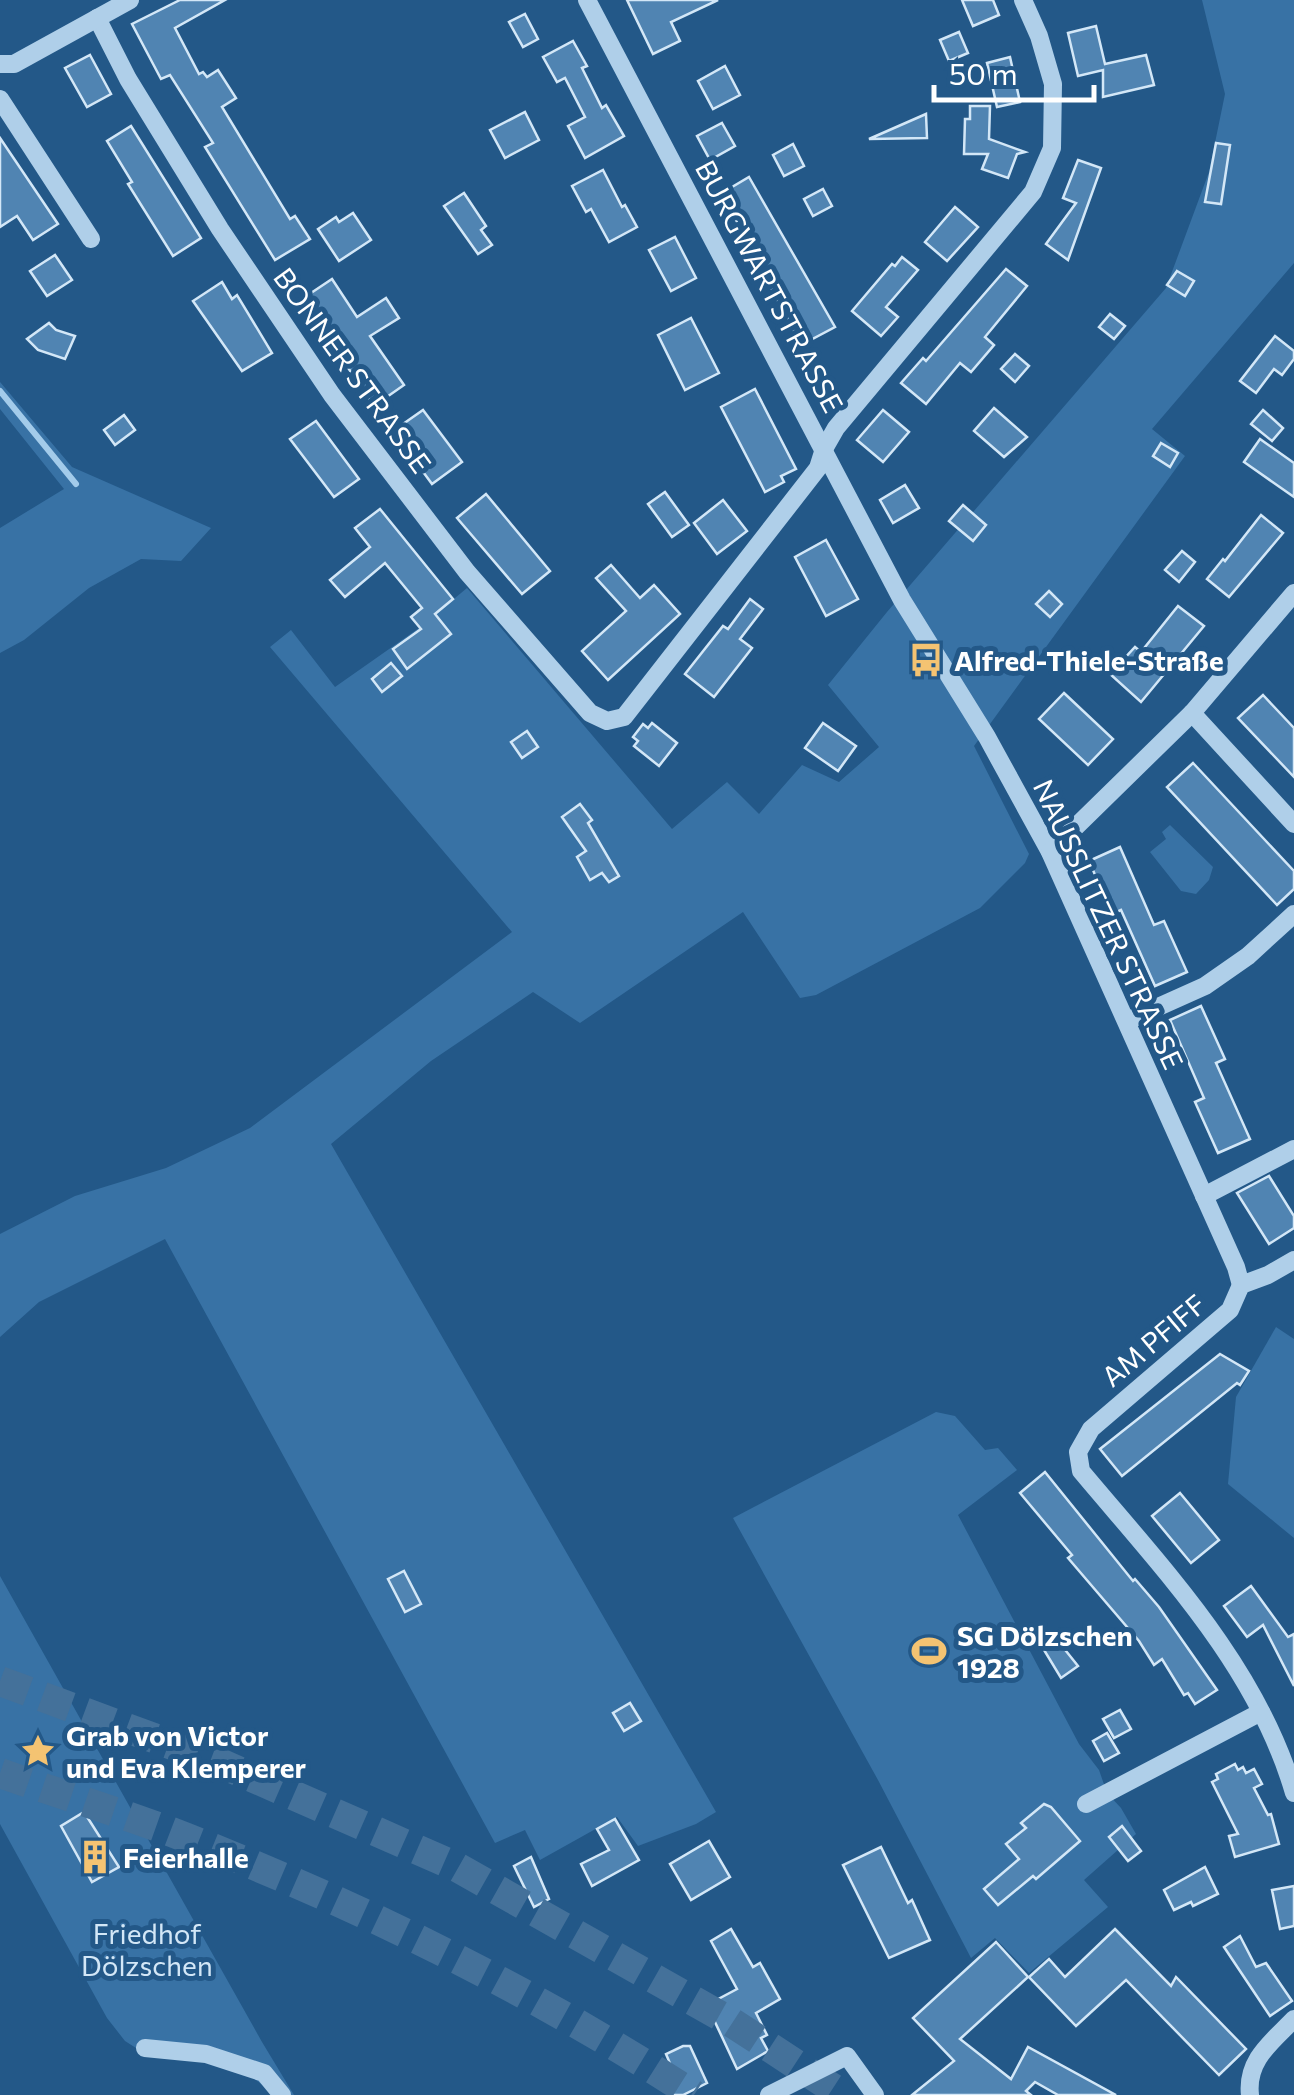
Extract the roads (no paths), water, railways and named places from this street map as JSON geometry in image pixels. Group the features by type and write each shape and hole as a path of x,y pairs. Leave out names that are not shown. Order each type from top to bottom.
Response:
{"street":[{"path":"0,64 14,64 130,0"},
{"name":"BURGWARTSTRASSE","path":"587,0 902,600"},
{"path":"824,448 836,428 1033,192 1052,148 1053,84 1023,0"},
{"name":"BONNER STRASSE","path":"98,18 128,79 220,229 332,395 467,572 590,713 607,722 624,717 818,468 824,448"},
{"path":"0,99 91,238"},
{"path":"1050,852 1192,714 1294,593"},
{"name":"NAUSSLITZER STRASSE","path":"902,600 987,737 1050,852 1241,1285"},
{"path":"1192,714 1294,824"},
{"path":"1127,1021 1205,986 1248,956 1294,914"},
{"path":"1204,1196 1294,1149"},
{"name":"AM PFIFF","path":"1261,1712 1204,1618 1081,1471 1078,1452 1092,1429 1230,1310 1241,1285 1294,1260"},
{"path":"1086,1804 1261,1712 1294,1793"},
{"path":"1250,2095 1250,2073 1256,2059 1294,2019"},
{"path":"145,2048 206,2054 264,2073 282,2095"},
{"path":"770,2095 848,2056 875,2095"}],"waterway":[{"path":"0,391 76,484"}],"tunnel":[{"path":"0,1681 213,1760 455,1866 731,2022 843,2095"},
{"path":"0,1773 187,1838 383,1922 572,2021 694,2095"}],"place":[{"name":"Alfred-Thiele-Straße","path":"926,660"},
{"name":"SG Dölzschen 1928","path":"929,1651"},
{"name":"Grab von Victor und Eva Klemperer","path":"38,1751"},
{"name":"Feierhalle","path":"95,1857"}],"park label":[{"name":"Friedhof Dölzschen","path":"147,1949"}]}
